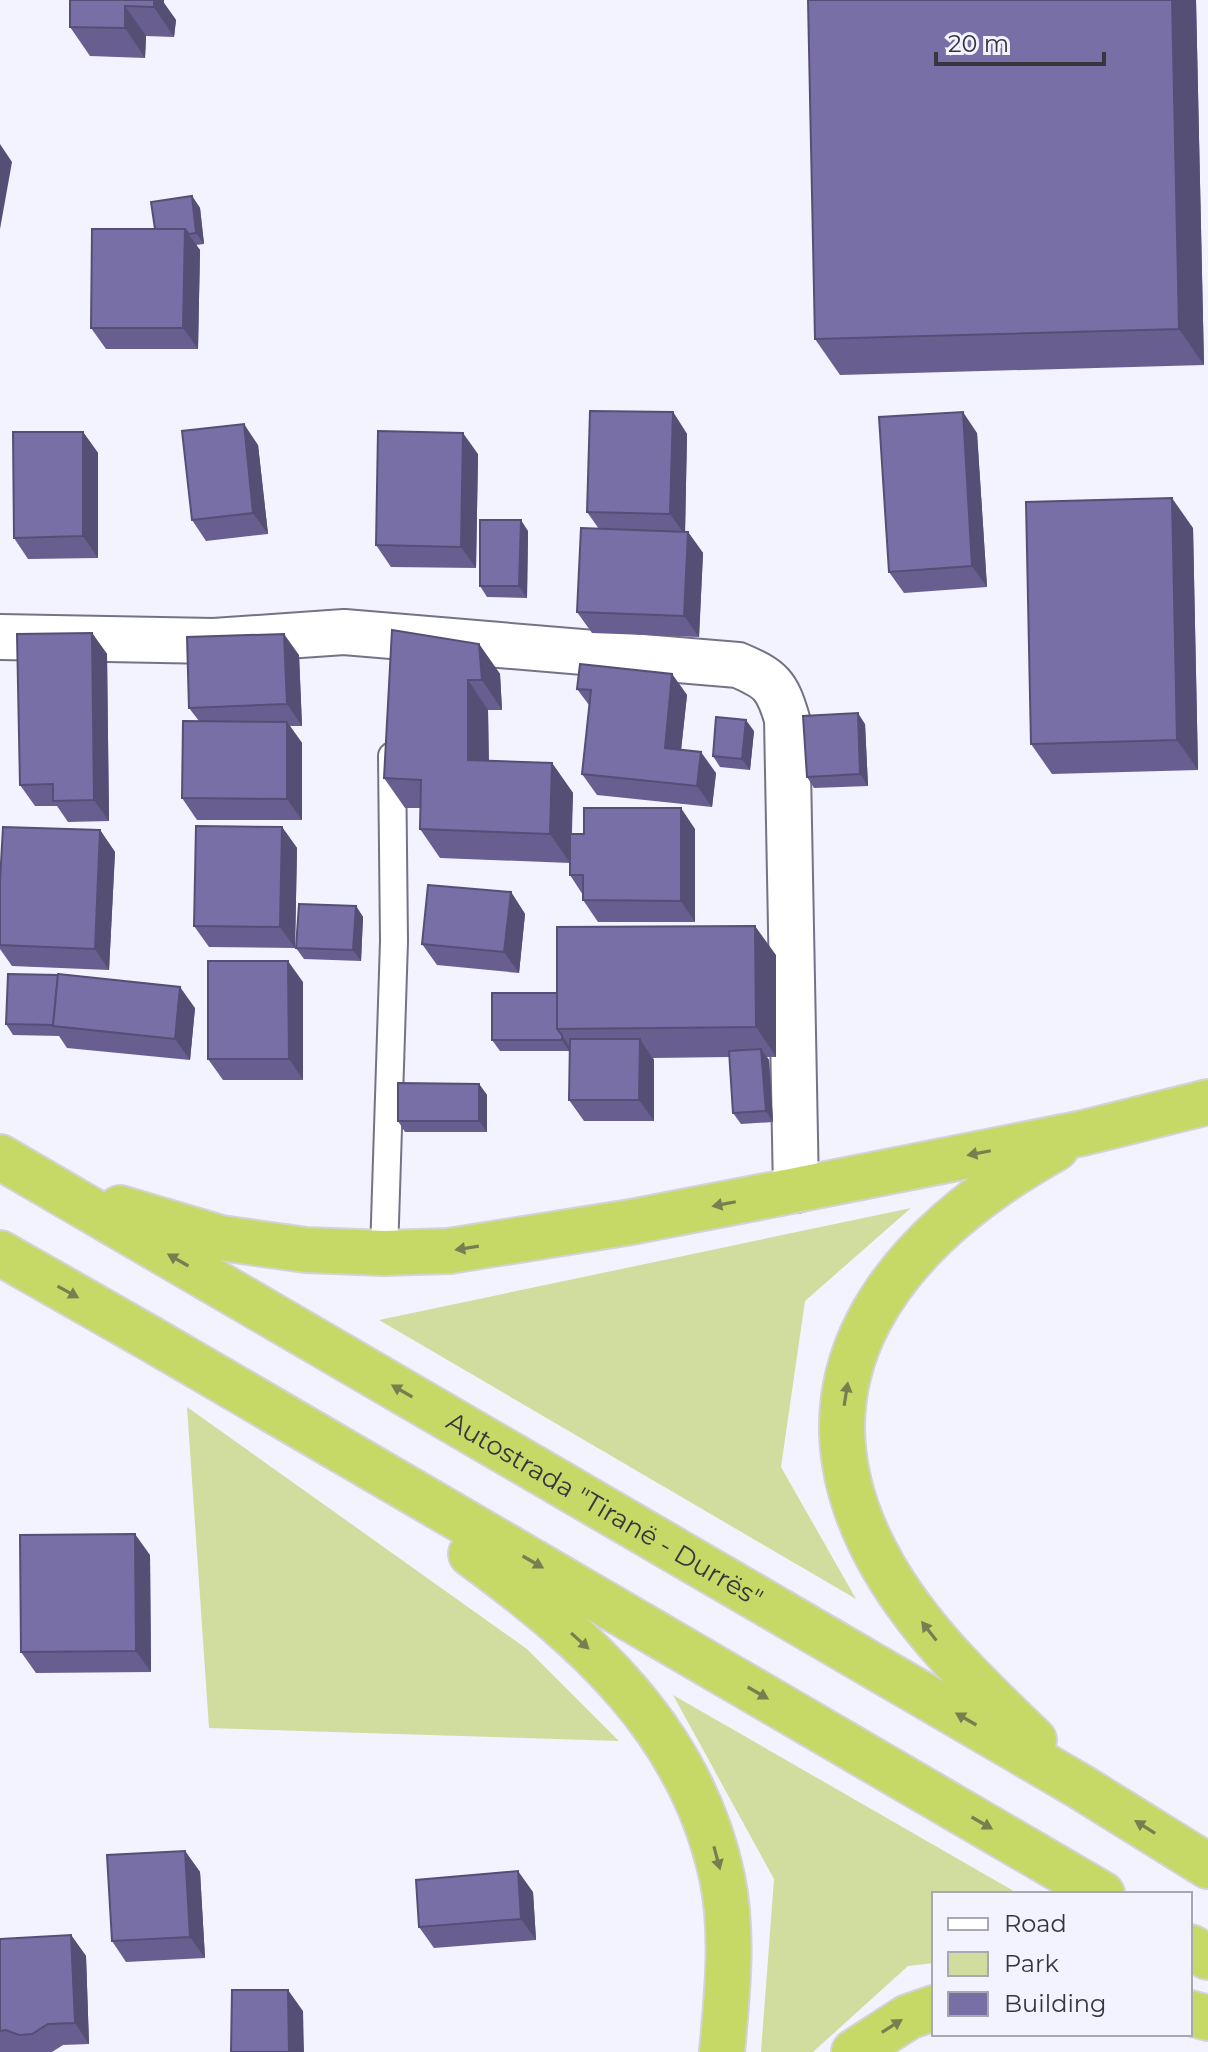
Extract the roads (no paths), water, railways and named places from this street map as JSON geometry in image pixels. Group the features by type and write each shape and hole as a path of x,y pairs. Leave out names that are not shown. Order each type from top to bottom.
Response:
{"highway":[{"path":"53,1187 221,1238 306,1250 384,1253 449,1251 631,1222 796,1190 1083,1133 1208,1102"},
{"path":"1081,1787 969,1677 933,1637 898,1589 858,1515 844,1464 842,1439 845,1395 856,1352 875,1308 899,1273 946,1224 985,1194 1036,1159 1083,1133"},
{"name":"Autostrada \"Tiranë - Durrës\"","path":"0,1157 1081,1787 1208,1866"},
{"path":"0,1253 1099,1892"},
{"path":"151,1339 261,1428 467,1551 519,1589 593,1652 628,1690 665,1738 687,1781 709,1829 723,1879 729,1978 722,2052"},
{"path":"854,2052 908,2017 932,2009"}],"street":[{"path":"0,637 214,641 344,632 391,651 738,665 763,675 780,694 787,719 796,1190"}],"lane":[{"path":"384,1253 394,941 392,727"}]}
